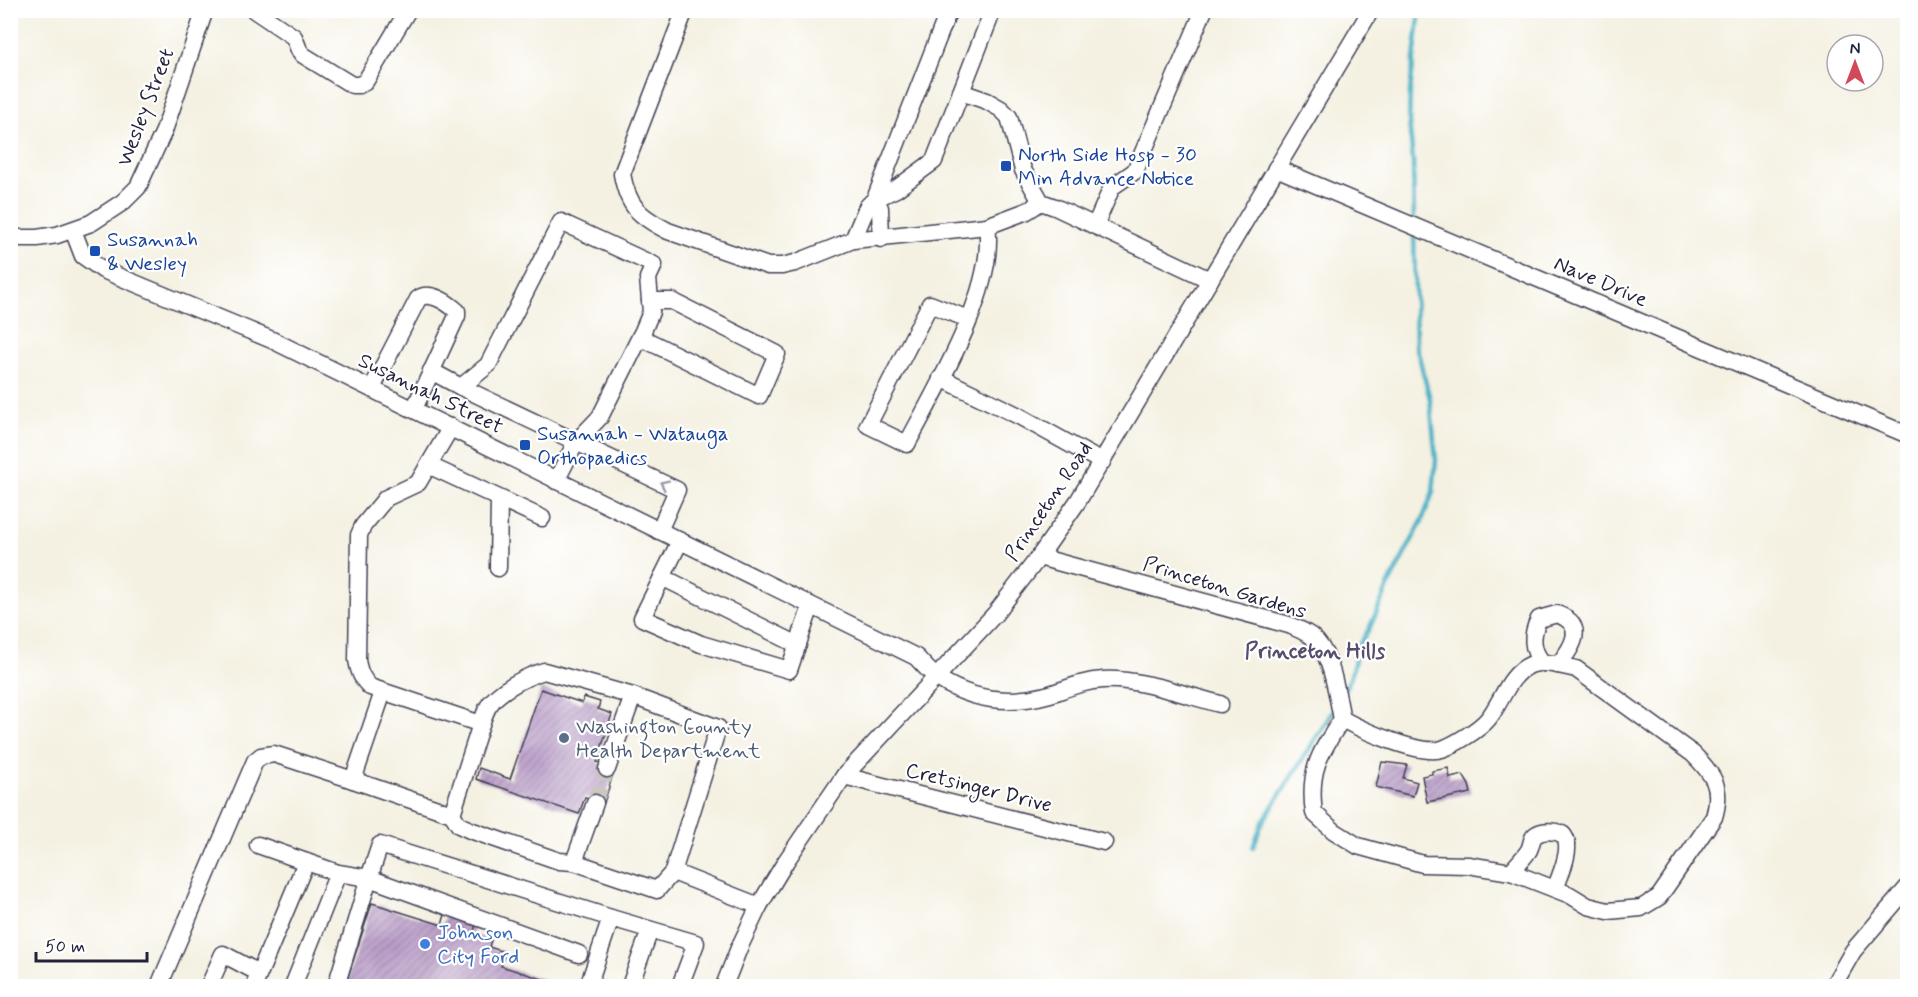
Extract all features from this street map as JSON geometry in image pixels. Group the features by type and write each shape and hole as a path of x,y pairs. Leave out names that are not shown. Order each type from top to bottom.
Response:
{"street":[{"name":"Wesley Street","path":"10,238 57,235 91,223 123,202 138,187 164,131 205,10"},
{"path":"254,10 294,37 303,55 352,85 365,82 408,10"},
{"path":"684,10 622,174 625,190 642,217 668,231 768,266 782,266 853,240 881,239 987,226 1027,211 1041,202"},
{"path":"881,239 880,208 876,199 949,10"},
{"path":"853,240 867,207 934,161 993,10"},
{"path":"1095,226 1112,187 1135,171 1204,10"},
{"name":"Princeton Road","path":"724,987 738,948 759,906 786,861 844,776 995,614 1040,557 1078,501 1371,10"},
{"path":"961,92 987,101 1009,117 1023,170 1041,202 1210,280"},
{"name":"Nave Drive","path":"1276,168 1908,435"},
{"path":"461,387 488,365 561,222 654,265 648,278 651,312 640,337 600,417 576,442 556,481"},
{"path":"968,319 930,304 868,425 907,444 974,310 985,266 989,236 987,226"},
{"name":"Susannah Street","path":"73,230 83,256 103,270 272,340 372,388 556,481 916,657 937,678 964,693 985,699 1007,701 1049,694 1077,684 1123,679 1220,704"},
{"path":"372,388 418,299 423,295 428,295 457,310 457,316 414,409"},
{"path":"640,337 759,396 777,354 672,301 650,301"},
{"path":"431,371 677,490 659,531"},
{"path":"941,378 1019,416 1102,462"},
{"path":"451,427 418,483 386,498 363,526 359,535 359,671 363,681 370,687 481,724"},
{"path":"428,465 542,518"},
{"path":"498,568 499,498"},
{"path":"680,542 642,618 701,644 789,670 811,606"},
{"name":"Princeton Gardens","path":"1040,557 1288,625 1307,633 1318,642 1333,674 1342,719"},
{"path":"662,577 798,645"},
{"path":"1551,664 1576,669 1693,754 1709,770 1716,785 1719,802 1714,817 1659,897 1641,908 1608,910 1588,906 1555,889 1511,872 1468,865 1423,864 1358,846 1334,831 1314,813 1311,790 1316,764 1342,719 1358,728 1418,750 1441,750 1465,737 1488,719 1505,690 1520,673 1531,665 1551,664"},
{"path":"159,987 255,761 261,756 274,754 353,780 452,814 459,825 470,830 560,861 574,862 657,890 673,872 718,728 633,696 544,671 533,674 497,696 489,706 452,814"},
{"path":"353,780 383,692"},
{"path":"607,769 633,696"},
{"name":"Cretsinger Drive","path":"844,776 1104,842"},
{"path":"574,862 595,803"},
{"path":"1511,872 1527,852 1535,835 1547,831 1561,833 1568,843 1555,889"},
{"path":"336,987 380,844 696,943 681,987"},
{"path":"258,846 338,873 369,878 579,954"},
{"path":"209,987 223,954 256,980 306,862"},
{"path":"673,872 759,906"},
{"path":"293,987 338,873"},
{"path":"1833,987 1853,951 1908,887"},
{"path":"588,987 611,918"},
{"path":"630,987 650,930"}],"building":[{"name":"Washington County Health Department","path":"541,689 582,703 584,697 600,702 598,709 612,714 597,762 615,768 604,803 585,797 579,814 476,779 479,768 510,779"},
{"path":"1382,762 1407,765 1403,778 1417,782 1413,796 1376,787"},
{"path":"1448,768 1450,778 1463,775 1471,793 1427,802 1422,776 1432,774 1432,771"},
{"name":"Johnson City Ford","path":"372,903 442,925 446,911 477,921 473,934 491,940 489,947 505,952 501,966 552,982 551,986 345,986"}],"waterway":[{"path":"1414,223 1413,161 1409,122 1410,91 1420,10"},
{"path":"1343,692 1350,679 1359,645 1422,521 1433,492 1436,460 1430,399 1416,345 1414,231"},
{"path":"1253,847 1262,823 1335,708"}],"tunnel":[{"path":"595,803 607,769"}],"place":[{"name":"North Side Hosp - 30 Min Advance Notice","path":"1006,166"},
{"name":"Susannah & Wesley","path":"95,251"},
{"name":"Susannah - Watauga Orthopaedics","path":"525,445"},
{"name":"Washington County Health Department","path":"564,738"},
{"name":"Johnson City Ford","path":"425,944"}],"district":[{"name":"Princeton Hills","path":"1315,650"}]}
